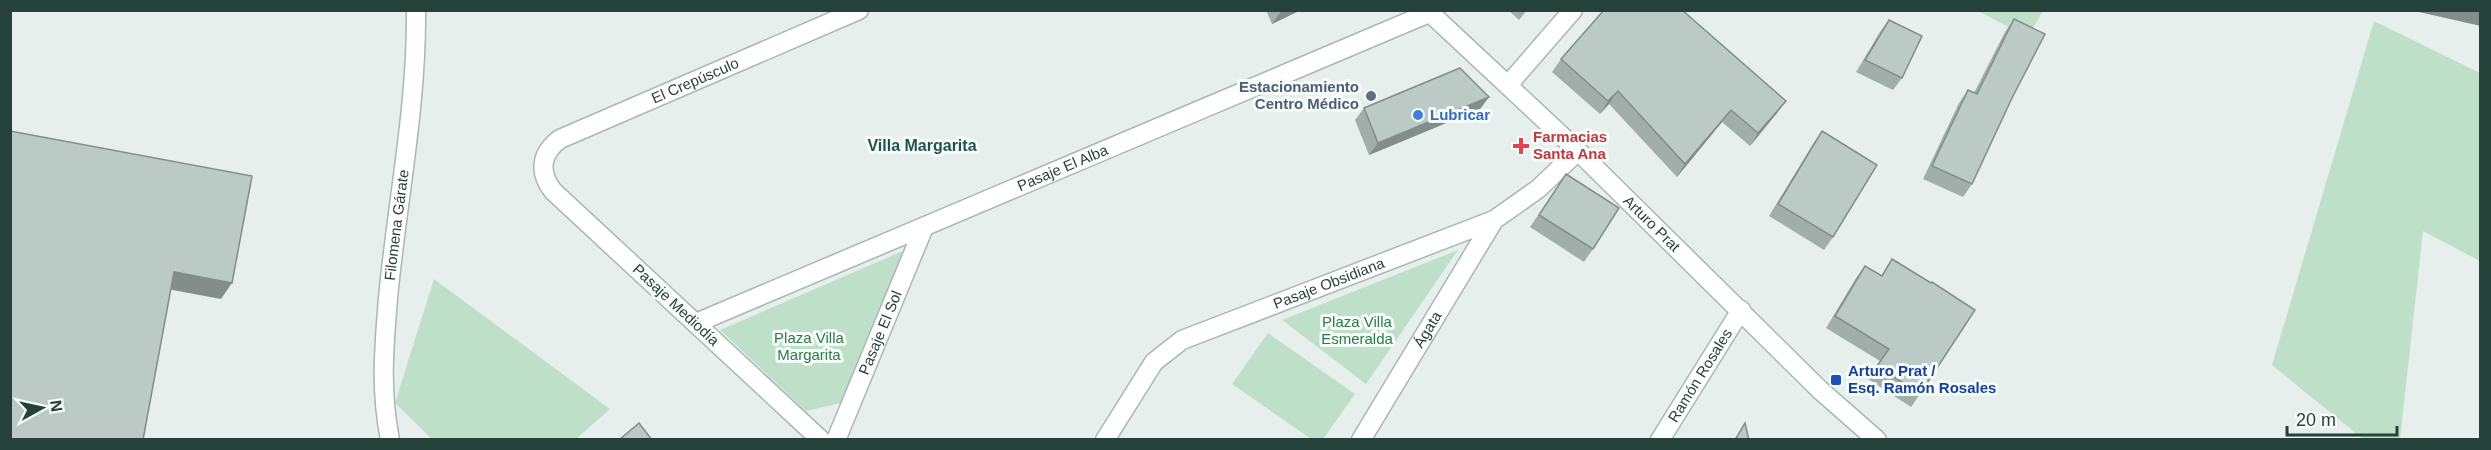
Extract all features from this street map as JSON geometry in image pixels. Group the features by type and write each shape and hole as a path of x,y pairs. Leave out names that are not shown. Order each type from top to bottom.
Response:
{"street":[{"name":"Filomena Gárate","path":"390,440 383,407 384,355 393,246 416,57 416,10"},
{"name":"El Crepúsculo","path":"543,164 545,154 560,139 859,10"},
{"path":"1508,85 1573,10"},
{"name":"Arturo Prat","path":"1428,12 1578,151 1820,390 1877,440"},
{"name":"Pasaje El Alba","path":"696,324 1428,12"},
{"name":"Pasaje Obsidiana","path":"1105,440 1154,362 1182,340 1494,220 1538,189 1578,151"},
{"name":"Pasaje Mediodía","path":"543,164 546,183 552,191 821,440"},
{"name":"Ágata","path":"1361,440 1494,220"},
{"name":"Pasaje El Sol","path":"836,440 924,227"},
{"name":"Ramón Rosales","path":"1660,440 1741,310"}],"green space":[{"path":"1978,11 2043,11 2028,37"},
{"path":"2374,21 2480,73 2480,261 2423,231 2400,439 2363,439 2272,365"},
{"name":"Plaza Villa Esmeralda","path":"1458,250 1366,384 1282,320"},
{"name":"Plaza Villa Margarita","path":"903,251 841,403 806,411 720,330"},
{"path":"434,279 610,409 576,439 432,439 395,403"},
{"path":"1268,333 1355,394 1323,439 1311,439 1232,384"}],"building":[{"path":"1604,10 1682,10 1786,101 1758,133 1731,110 1685,164 1618,91 1608,101 1561,59"},
{"path":"2014,19 2045,34 1972,184 1932,166 1968,90 1977,94"},
{"path":"1889,20 1922,36 1902,78 1865,60"},
{"name":"Lubricar","path":"1460,68 1489,97 1378,143 1364,108"},
{"path":"10,131 252,176 232,283 174,272 143,440 10,440"},
{"path":"1822,131 1877,165 1833,237 1778,204"},
{"path":"1566,174 1619,208 1593,249 1539,215"},
{"path":"1892,259 1975,310 1920,394 1877,366 1889,349 1835,316 1865,266 1882,276"},
{"path":"639,423 652,440 619,440"},
{"path":"1745,423 1749,440 1735,440"}],"place":[{"name":"Estacionamiento Centro Médico","path":"1371,96"},
{"name":"Lubricar","path":"1418,115"},
{"name":"Farmacias Santa Ana","path":"1521,146"},
{"name":"Arturo Prat / Esq. Ramón Rosales","path":"1836,380"}],"district":[{"name":"Villa Margarita","path":"922,145"}]}
